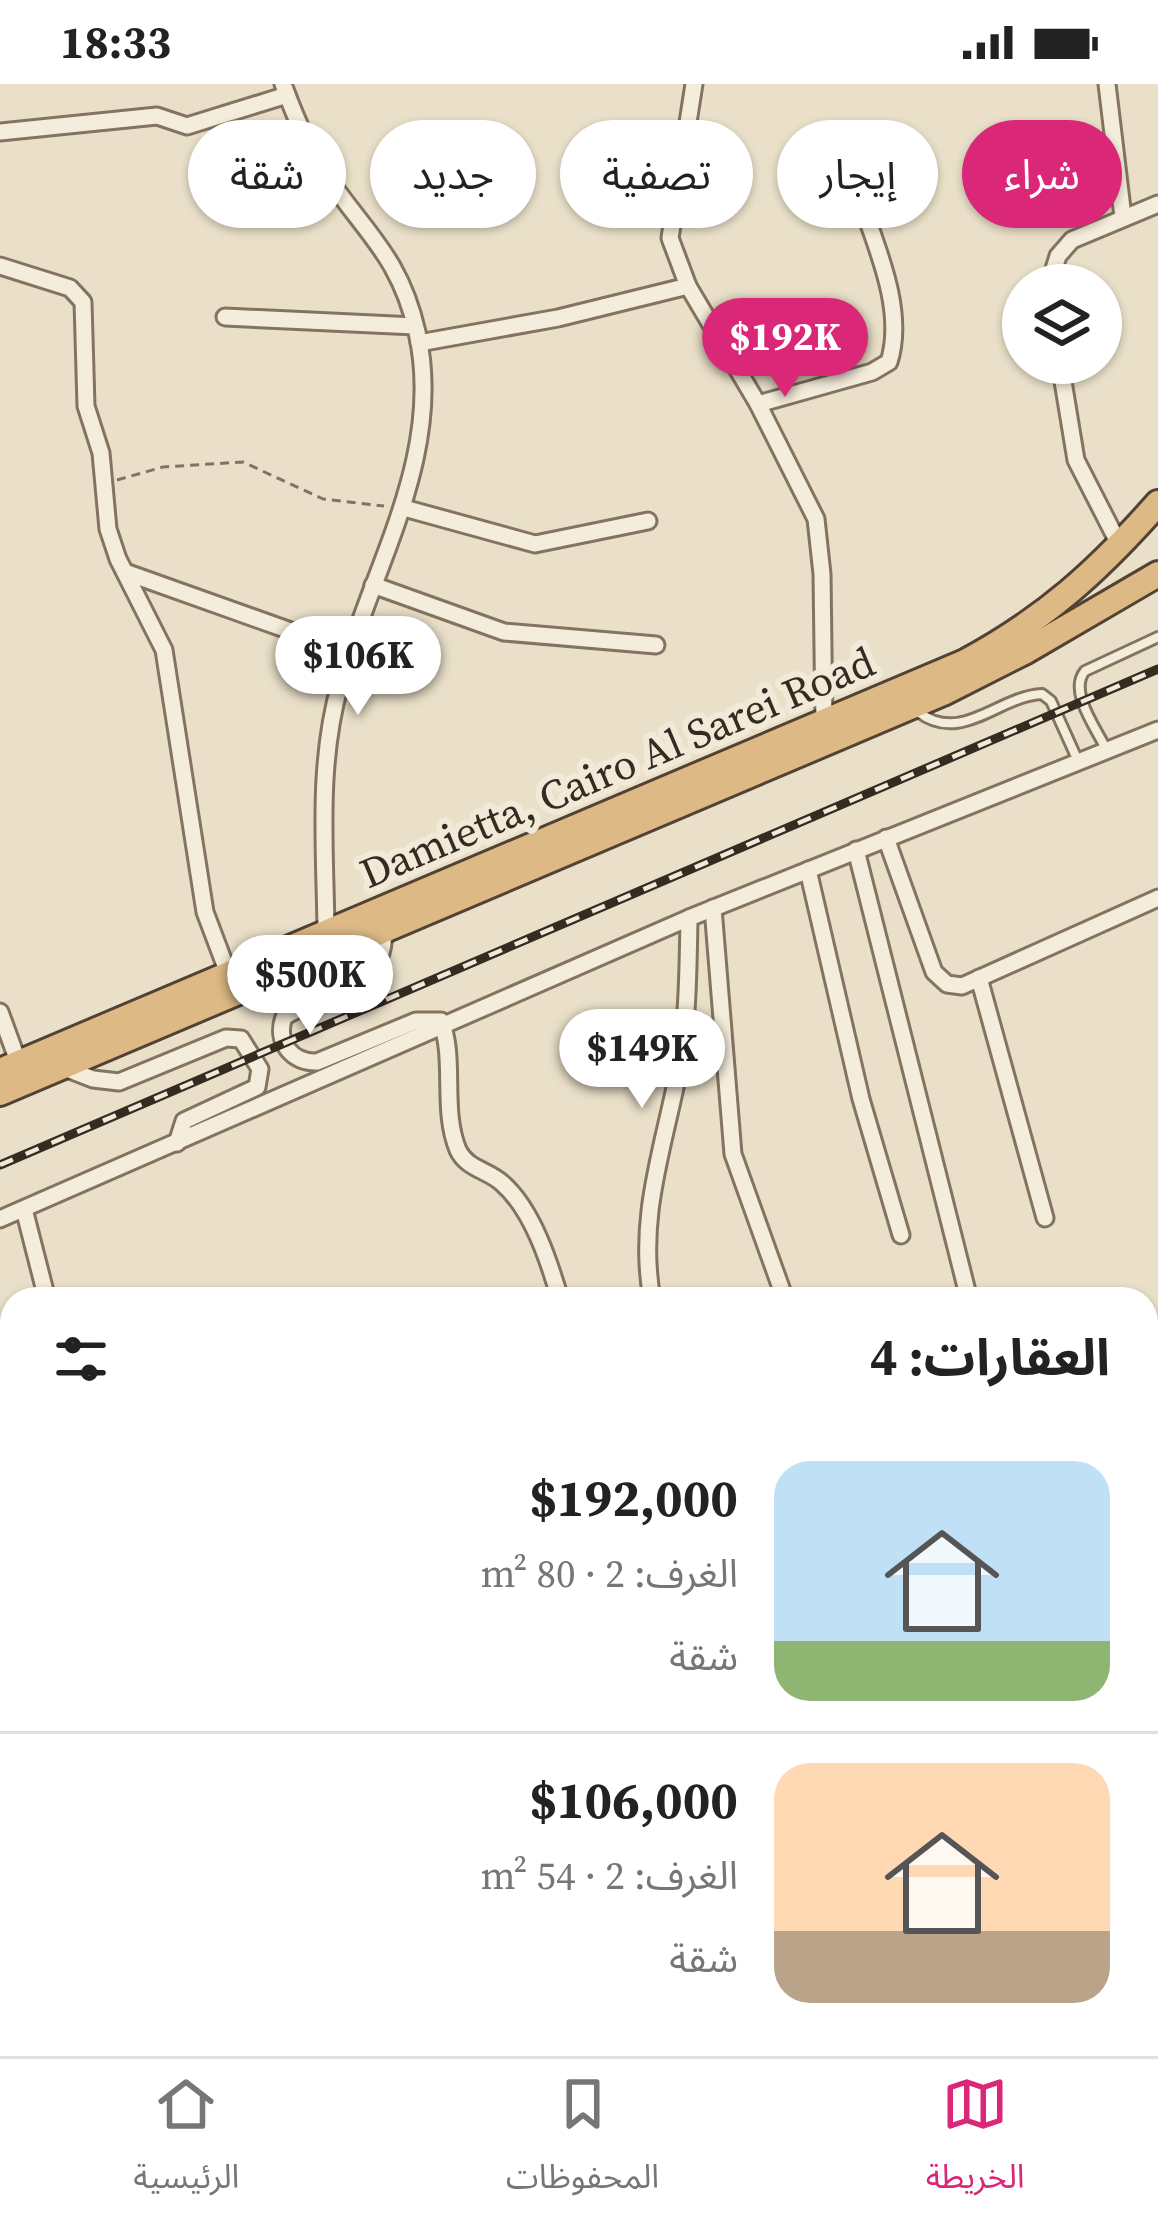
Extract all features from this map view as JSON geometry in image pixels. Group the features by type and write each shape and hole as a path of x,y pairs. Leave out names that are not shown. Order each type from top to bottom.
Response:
{"highway":[{"name":"Damietta, Cairo Al Sarei Road","path":"9,1068 935,676 1018,632 1065,599 1158,503"},
{"path":"1120,546 1158,522"},
{"name":"Damietta, Cairo Al Sarei Road","path":"0,1093 913,706 1026,651 1158,574"}],"street":[{"path":"694,84 670,228 673,251 816,519 822,574 824,724"},
{"path":"1107,84 1123,217"},
{"path":"0,132 158,116 187,127 285,90 319,165 391,259 417,334 424,388 422,418 404,508 345,668 325,764 326,930"},
{"path":"1057,264 1063,248 1158,204"},
{"path":"758,404 872,372 890,362 892,327 886,277 870,228"},
{"path":"0,266 70,288 83,302 86,406 98,441 108,529 164,650 205,912 228,973"},
{"path":"225,317 417,334 558,319 688,286"},
{"path":"1063,384 1076,460 1120,546"},
{"path":"404,508 535,544 648,520"},
{"path":"125,572 299,634 345,668"},
{"path":"373,585 505,632 656,645"},
{"path":"0,1219 688,918 1158,730"},
{"path":"886,838 939,980 962,986 1158,898"},
{"path":"856,850 966,1287"},
{"path":"808,870 861,1099 901,1235"},
{"path":"713,908 733,1154 781,1287"},
{"path":"651,1287 646,1232 651,1184 685,1032 688,918"},
{"path":"384,931 384,953 365,981 284,1017 281,1032 292,1057 317,1062 416,1021 432,1018 444,1024"},
{"path":"979,978 1045,1218"},
{"path":"0,1012 9,1068"},
{"path":"444,1024 450,1110 460,1153 503,1184 521,1207 556,1287"},
{"path":"62,1067 119,1082 226,1038 241,1039 260,1069 256,1087 184,1121 176,1143"},
{"path":"24,1209 43,1287"}],"lane":[{"path":"1106,751 1078,689 1078,678 1158,637"},
{"path":"913,706 933,722 957,725 1042,694 1051,701 1078,761"}],"path":[{"path":"104,484 163,467 243,462 337,503 404,508"}],"railway":[{"path":"0,1165 1158,669"}]}
